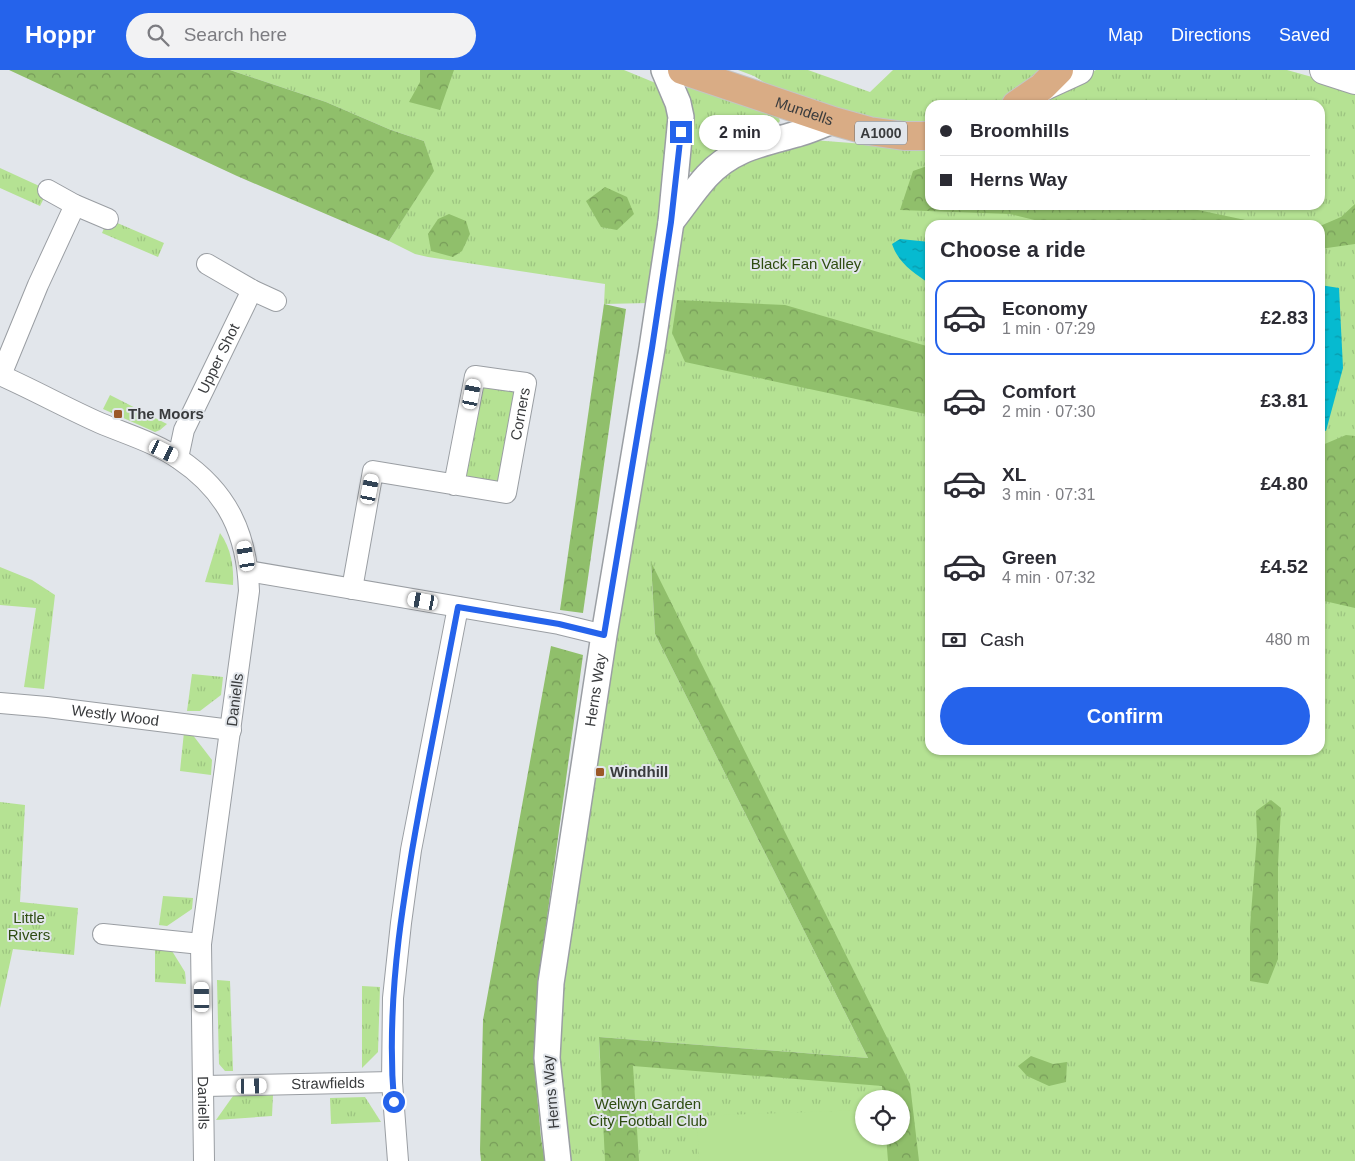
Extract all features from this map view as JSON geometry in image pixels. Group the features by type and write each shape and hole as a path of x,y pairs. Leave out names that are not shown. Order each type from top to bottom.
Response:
{"main road":[{"name":"Mundells","path":"682,70 833,121 878,133 925,136"},
{"path":"1022,100 1050,78 1079,70"},
{"path":"1324,70 1355,80"}],"street":[{"name":"Herns Way","path":"558,1161 547,1058 551,983 604,635 671,222 681,117 678,103 664,70"},
{"name":"Herns Way","path":"671,222 707,176 724,161 748,147 797,134 833,121"},
{"path":"48,190 75,205 108,218"},
{"path":"0,375 38,285 75,205"},
{"path":"207,264 276,302"},
{"name":"Upper Shot","path":"178,458 184,430 252,290"},
{"name":"Daniells","path":"0,375 178,458 206,482 225,503 243,542 249,591 201,944 204,1161"},
{"name":"Corners","path":"352,589 373,471 454,485 506,493 526,383 475,376 454,485"},
{"path":"248,571 559,624 604,635"},
{"path":"398,1161 392,1082 393,998 401,923 412,850 458,607"},
{"name":"Westly Wood","path":"0,703 231,730"},
{"path":"103,934 201,944"},
{"name":"Strawfields","path":"204,1086 392,1082"}],"green space":[{"path":"9,70 230,70 326,102 391,130 424,141 434,171 389,241 237,176"},
{"path":"230,70 624,70 658,84 674,109 649,303 604,304 605,284 428,257 415,254 389,241 433,171 424,141 391,130 326,102"},
{"path":"420,70 454,70 440,110 409,102 420,82"},
{"path":"738,70 808,70 870,92 893,70 1048,70 1033,84 1003,100 925,100 925,124 888,124 787,97 754,76"},
{"path":"1096,70 1287,70 1355,89 1355,1161 912,1161 910,1145 910,1090 903,1090 902,1082 651,563 655,634 868,1058 599,1037 600,1061 888,1081 889,1090 855,1090 855,1145 894,1145 895,1161 568,1161 557,1056 562,979 682,227 727,166 800,139 925,147 925,210 1325,210 1325,100 1046,100"},
{"path":"689,85 778,116 780,121 728,143 693,173 689,171 688,166 693,137 692,109 686,90"},
{"path":"925,167 925,210 1198,210 1245,220 1035,220 1010,214 900,210 913,171"},
{"path":"0,168 48,190 40,206 0,188"},
{"path":"605,187 627,197 634,214 617,230 601,227 586,201"},
{"path":"1355,204 1355,244 1325,248 1325,224 1341,217"},
{"path":"449,214 466,221 470,234 462,251 453,257 431,251 428,234 438,219"},
{"path":"108,219 164,243 158,257 102,233"},
{"path":"677,300 785,305 925,346 925,414 685,362 672,333"},
{"path":"604,304 626,309 583,613 560,610"},
{"path":"489,384 514,388 518,396 504,479 496,485 469,481 464,473 480,391"},
{"path":"110,395 167,424 155,432 103,409"},
{"path":"1346,435 1355,436 1355,608 1325,601 1325,444"},
{"path":"220,533 227,545 231,558 233,585 205,582"},
{"path":"651,562 910,1084 919,1161 888,1161 887,1145 910,1145 910,1090 882,1090 882,1086 633,1066 639,1161 605,1161 599,1037 868,1058 655,634"},
{"path":"0,567 32,580 55,595 44,689 24,687 36,608 0,605"},
{"path":"551,646 583,655 538,984 534,1061 545,1161 481,1161 483,1020"},
{"path":"192,674 223,677 221,695 200,711 187,711"},
{"path":"184,732 192,734 212,760 211,775 180,771"},
{"path":"1271,800 1281,808 1278,864 1278,959 1268,984 1250,981 1250,927 1257,836 1256,811"},
{"name":"Little Rivers","path":"0,802 25,805 20,902 78,908 74,955 13,949 0,1008"},
{"path":"163,896 193,898 192,909 167,926 159,925"},
{"path":"155,949 172,951 185,972 186,984 155,982"},
{"path":"217,980 230,981 233,1071 225,1071 219,1064"},
{"path":"362,986 380,987 378,1052 362,1068"},
{"path":"1031,1056 1053,1064 1067,1062 1066,1082 1049,1086 1027,1076 1018,1066"},
{"path":"273,1095 272,1116 216,1120 233,1096"},
{"path":"365,1097 381,1122 331,1124 330,1098"},
{"path":"855,1110 855,1145 884,1145 885,1161 699,1161 697,1116"}],"water":[{"path":"900,239 925,242 925,280 907,267 898,257 892,244"},
{"path":"1325,286 1339,288 1343,368 1326,431"}],"place":[{"name":"The Moors","path":"118,414"},
{"name":"Windhill","path":"600,772"}],"route":[{"path":"394,1102 392,1082 393,998 401,923 412,850 458,607 559,624 604,635 652,348 671,222 681,132"}],"park label":[{"name":"Black Fan Valley","path":"806,264"},
{"name":"Welwyn Garden City Football Club","path":"648,1112"}]}
